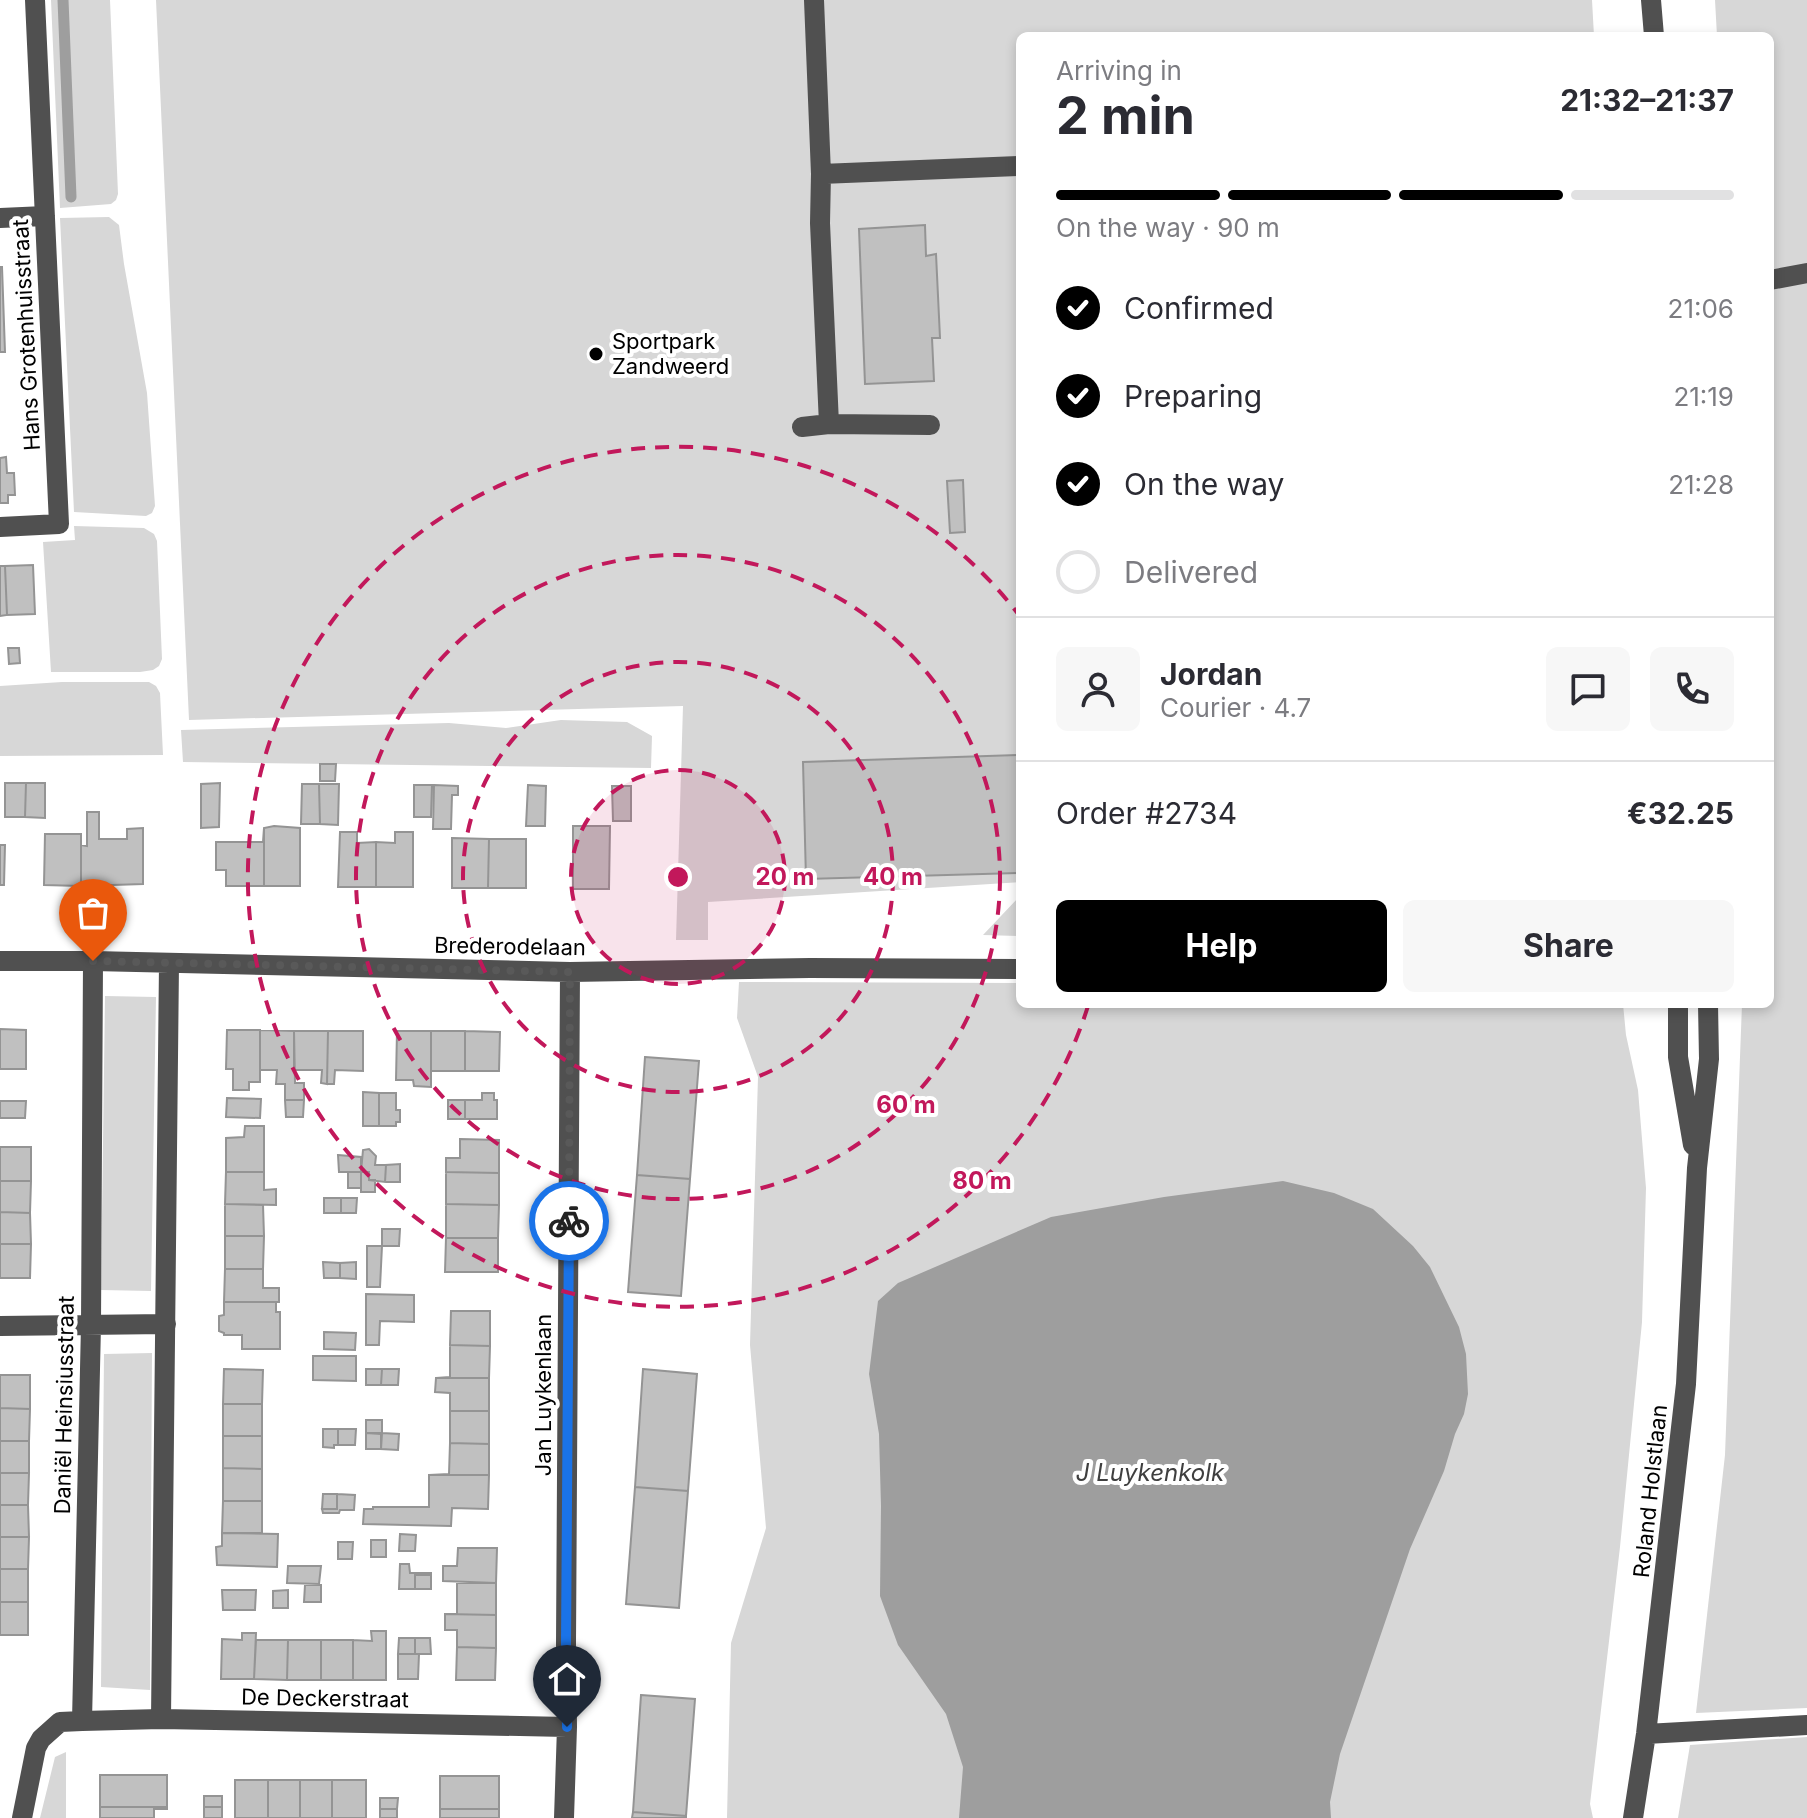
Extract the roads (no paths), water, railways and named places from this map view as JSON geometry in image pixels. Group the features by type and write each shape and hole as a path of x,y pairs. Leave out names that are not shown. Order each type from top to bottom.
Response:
{"street":[{"name":"Hans Grotenhuisstraat","path":"0,527 59,524 35,0"},
{"path":"814,0 829,424"},
{"path":"1651,0 1654,32"},
{"path":"821,174 1016,166"},
{"path":"0,218 45,216"},
{"path":"1774,279 1807,273"},
{"path":"802,427 829,424 930,425"},
{"name":"Brederodelaan","path":"0,961 570,972 1016,969"},
{"name":"Daniël Heinsiusstraat","path":"82,1721 91,1325 93,961"},
{"path":"161,1719 169,963"},
{"name":"Jan Luykenlaan","path":"564,1818 570,972"},
{"name":"Roland Holstlaan","path":"1678,1008 1678,1057 1697,1168"},
{"name":"Roland Holstlaan","path":"1633,1818 1646,1734 1686,1384 1697,1168 1709,1059 1708,1008"},
{"path":"0,1326 166,1324"},
{"name":"De Deckerstraat","path":"82,1721 161,1719 567,1727"},
{"path":"22,1818 36,1748 41,1739 60,1722 82,1721"},
{"path":"1646,1734 1807,1725"}],"water":[{"name":"J Luykenkolk","path":"1283,1181 1334,1193 1373,1209 1413,1246 1430,1267 1459,1327 1466,1354 1468,1394 1464,1414 1444,1471 1410,1549 1340,1754 1330,1802 1331,1818 959,1818 963,1767 946,1714 898,1645 880,1596 879,1434 869,1374 878,1301 898,1283 1051,1217 1164,1197"}],"waterway":[{"path":"63,0 71,197"}],"place":[{"name":"Sportpark Zandweerd","path":"596,354"}]}
